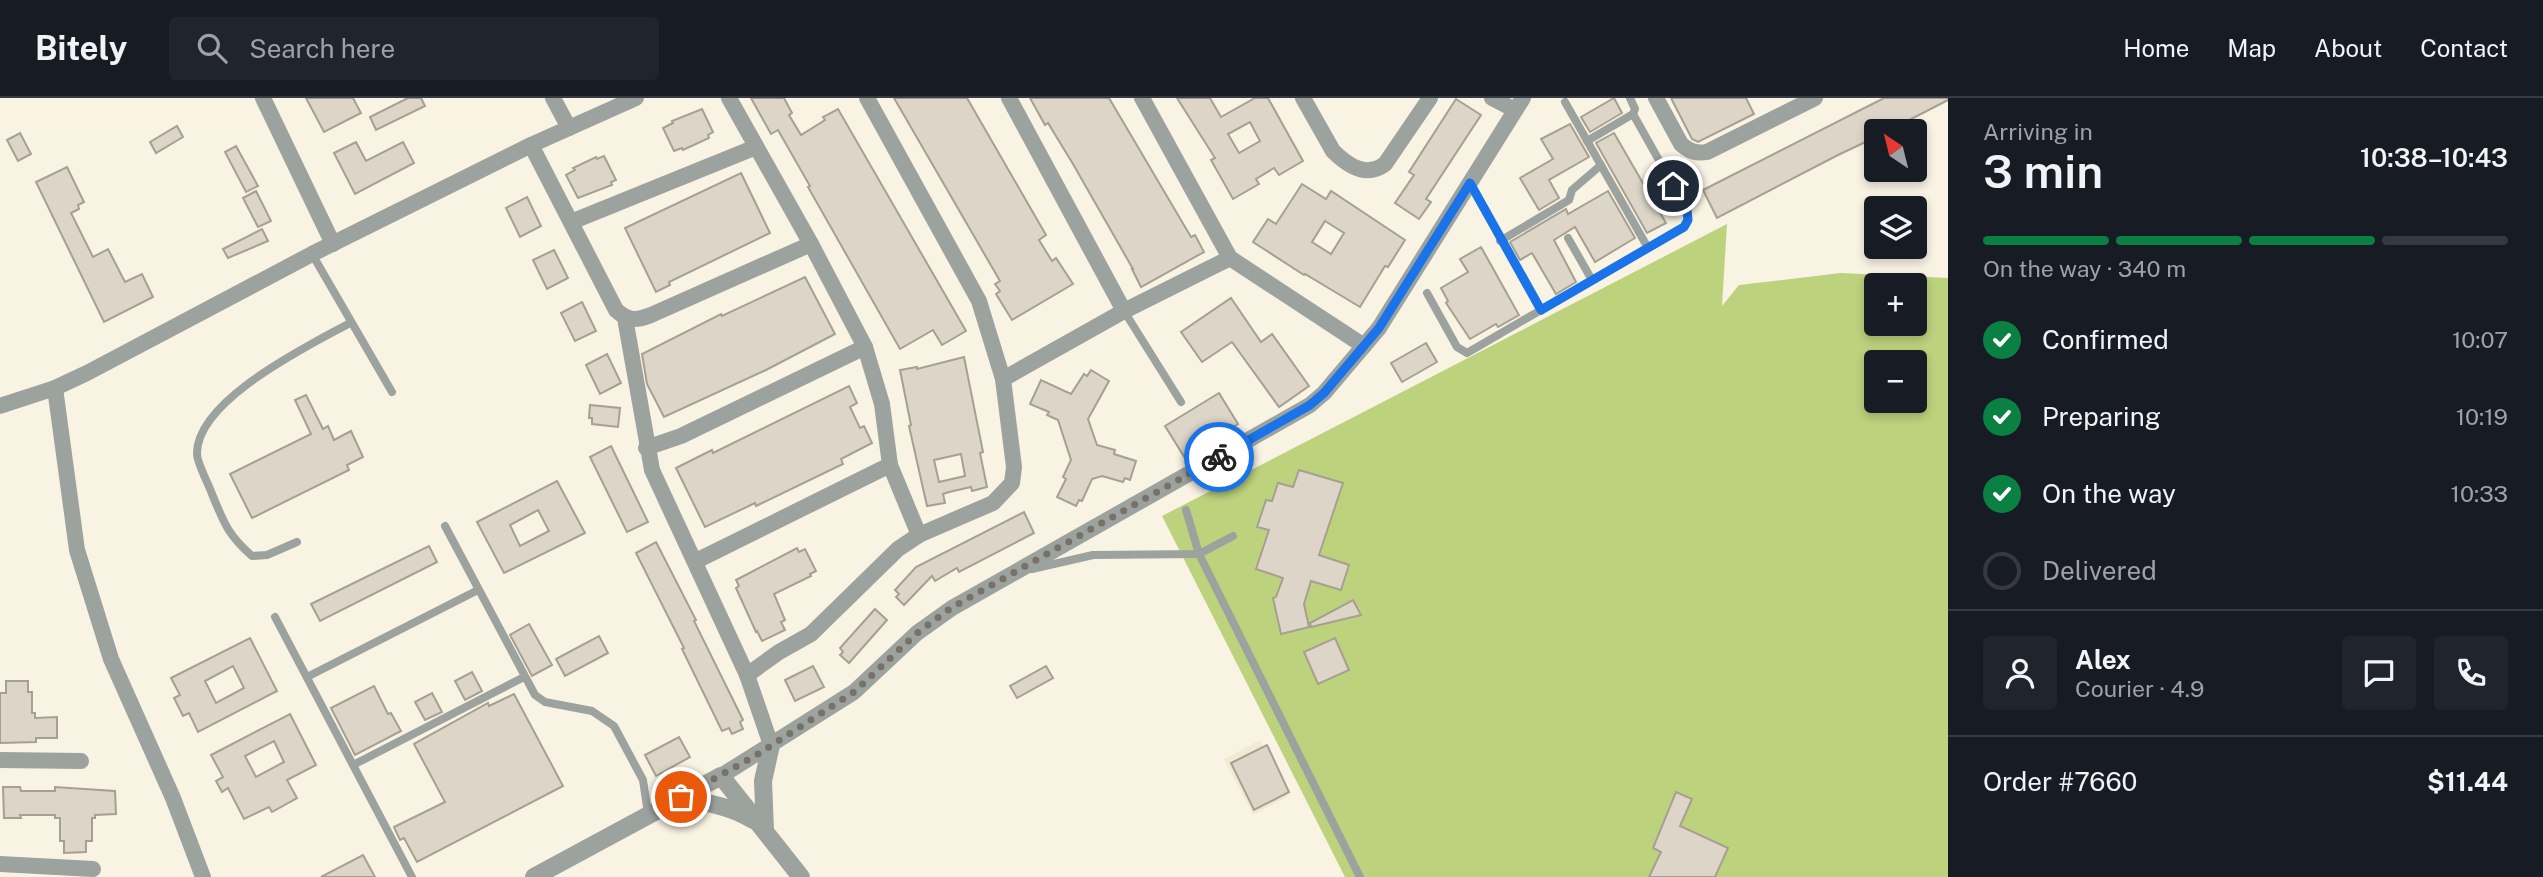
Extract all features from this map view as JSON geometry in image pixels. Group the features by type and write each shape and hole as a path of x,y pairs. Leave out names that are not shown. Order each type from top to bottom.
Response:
{"street":[{"path":"263,98 333,244"},
{"path":"553,98 569,128"},
{"path":"0,405 55,388 144,344 312,254 531,145 636,98"},
{"path":"729,98 865,346 882,404 890,465 919,535"},
{"path":"747,675 779,652 811,634 898,549 919,535 993,503 1012,483 1014,467 1003,379 979,301 867,98"},
{"path":"1009,98 1124,311"},
{"path":"1142,98 1230,258 1364,345"},
{"path":"1303,98 1333,151 1365,172 1376,171 1385,164 1430,98"},
{"path":"534,877 721,776 854,692 917,633 943,614 1310,405 1324,393 1379,328 1519,104 1492,98"},
{"path":"1656,98 1681,144 1686,149 1700,153 1707,152 1815,98"},
{"path":"531,145 616,310 625,318 637,320 651,316 811,244"},
{"path":"571,222 756,147"},
{"path":"1003,379 1124,311 1230,258"},
{"path":"625,318 652,470 747,675 771,745 763,781 764,828"},
{"path":"646,448 681,436 865,346"},
{"path":"55,388 77,550 111,659 173,798 203,877"},
{"path":"695,561 890,465"},
{"path":"0,760 81,761"},
{"path":"721,776 801,877"},
{"path":"681,797 741,813 764,828"},
{"path":"0,864 93,869"}],"lane":[{"path":"1587,141 1633,114 1635,108 1630,98"},
{"path":"1567,100 1587,141 1648,248"},
{"path":"1427,293 1457,347 1465,353 1684,227 1688,220 1687,210 1633,114"},
{"path":"1500,241 1569,200 1572,190 1601,165"},
{"path":"1470,183 1500,241 1541,310"},
{"path":"1568,238 1592,281"},
{"path":"312,254 392,392"},
{"path":"1124,311 1181,402"},
{"path":"297,542 267,555 252,556 234,541 196,455 203,434 217,411 261,373 350,323"},
{"path":"1186,510 1199,554 1360,877"},
{"path":"444,526 524,677 540,700 592,711 614,726 643,780 648,816"},
{"path":"1009,575 1093,555 1199,554 1233,536"},
{"path":"307,677 478,590"},
{"path":"275,617 412,877"},
{"path":"353,765 524,677"}],"shaded area":[{"path":"1260,740 1289,796 1253,815 1224,759"}],"green space":[{"path":"1727,224 1722,306 1739,285 1841,273 1864,274 1864,336 1927,336 1927,277 1948,278 1948,877 1345,877 1162,516"}],"building":[{"path":"306,98 353,98 361,113 324,132"},
{"path":"408,98 421,98 425,106 376,130 370,117"},
{"path":"751,98 784,98 792,113 789,115 801,135 838,109 966,331 942,345 933,330 900,349 778,130 771,134"},
{"path":"894,98 967,98 1046,235 1039,240 1052,261 1056,258 1073,284 1012,320 996,294 1000,291 995,284 1000,281"},
{"path":"1030,98 1109,98 1191,237 1195,235 1204,252 1141,287 1073,164 1048,123 1045,125"},
{"path":"1177,98 1210,98 1221,117 1255,98 1268,98 1303,161 1279,175 1274,168 1256,179 1259,184 1233,199 1211,160 1215,158","holes":["1250,122 1260,141 1239,153 1228,134"]},
{"path":"1614,98 1622,113 1590,132 1581,117"},
{"path":"1671,98 1746,98 1754,114 1698,142 1692,139"},
{"path":"1884,98 1948,98 1911,119 1864,119 1864,143 1717,218 1703,190"},
{"path":"1456,99 1481,115 1426,199 1431,202 1419,219 1395,203 1414,175 1409,172"},
{"path":"702,109 713,132 708,135 709,138 683,150 674,151 663,128 673,123 672,121"},
{"path":"1570,124 1589,157 1549,180 1559,198 1539,210 1520,178 1553,159 1541,139"},
{"path":"177,126 183,137 156,153 150,142"},
{"path":"20,133 31,154 18,161 7,140"},
{"path":"1614,133 1666,223 1647,233 1596,143"},
{"path":"356,142 366,161 403,142 414,163 355,194 334,153"},
{"path":"236,146 258,186 246,192 225,152"},
{"path":"604,156 616,180 611,182 612,185 578,198 566,175 575,170 573,168"},
{"path":"67,167 84,202 78,205 79,209 71,213 93,257 108,249 125,282 142,274 153,297 104,322 36,182"},
{"path":"741,173 770,233 669,282 670,285 656,292 625,228"},
{"path":"1302,184 1326,199 1331,191 1405,240 1388,267 1385,266 1360,307 1253,242 1268,219 1276,224","holes":["1325,221 1344,233 1331,254 1312,242"]},
{"path":"256,191 271,221 258,227 243,198"},
{"path":"1608,191 1635,238 1595,262 1575,227 1554,240 1576,282 1556,294 1532,253 1520,260 1510,242 1566,209 1568,214"},
{"path":"527,197 541,226 520,237 506,208"},
{"path":"262,229 268,241 228,258 223,249"},
{"path":"1481,247 1519,315 1470,339 1446,303 1448,301 1441,288 1468,272 1460,259"},
{"path":"554,250 568,278 547,289 533,260"},
{"path":"805,277 835,334 766,370 664,417 647,384 642,354 721,314 722,316"},
{"path":"1231,298 1261,342 1272,334 1309,386 1279,407 1232,342 1202,362 1181,332"},
{"path":"582,302 596,331 575,341 561,313"},
{"path":"1426,343 1437,362 1402,382 1391,363"},
{"path":"607,354 621,383 600,394 586,365"},
{"path":"964,357 983,452 980,453 987,487 949,492 943,494 945,503 927,506 900,370 917,369","holes":["961,454 965,476 939,482 934,460"]},
{"path":"1091,370 1109,381 1088,419 1097,445 1115,450 1114,454 1136,461 1130,480 1125,478 1123,482 1102,476 1092,479 1082,501 1079,500 1076,506 1057,497 1071,460 1058,420 1047,415 1049,412 1030,404 1041,380 1071,394 1084,374 1087,376"},
{"path":"849,386 857,403 850,407 860,428 864,426 872,443 841,459 843,464 705,527 676,468 712,450 713,453"},
{"path":"1219,393 1238,424 1185,458 1165,426"},
{"path":"306,395 323,429 328,426 334,440 351,431 363,457 347,465 349,470 252,518 230,474 311,434 295,400"},
{"path":"590,405 620,408 618,427 592,424 592,418 589,418"},
{"path":"611,446 648,522 627,532 590,457"},
{"path":"1299,470 1343,483 1319,555 1349,565 1341,590 1311,581 1304,604 1309,627 1281,634 1273,598 1276,597 1283,578 1256,569 1269,530 1257,527 1266,500 1272,501 1278,483 1293,487"},
{"path":"557,481 585,533 504,573 477,522","holes":["538,510 549,531 520,546 510,525"]},
{"path":"1024,512 1034,533 959,572 957,568 935,581 932,576 904,605 896,597 899,594 895,590 916,567"},
{"path":"656,542 743,720 740,722 743,729 732,734 729,728 722,731 636,553"},
{"path":"429,546 437,562 320,621 311,604"},
{"path":"797,548 799,552 805,549 816,571 774,594 785,620 781,622 785,630 762,641 736,588 739,586 736,580"},
{"path":"1353,600 1361,615 1311,627 1310,623"},
{"path":"875,609 887,620 849,663 840,655 843,652 840,648"},
{"path":"529,624 552,665 532,676 510,635"},
{"path":"599,636 608,653 565,676 556,659"},
{"path":"250,638 277,691 198,732 189,713 183,716 174,698 180,695 171,678","holes":["233,666 244,688 216,703 205,681"]},
{"path":"1335,638 1349,670 1318,684 1304,652"},
{"path":"813,666 824,687 795,701 785,680"},
{"path":"1046,666 1053,678 1017,698 1010,686"},
{"path":"472,672 482,691 465,700 455,681"},
{"path":"6,681 28,681 28,692 32,692 32,713 35,713 35,718 57,717 57,738 36,738 36,742 0,743 0,693 6,693"},
{"path":"374,686 388,714 391,713 401,731 355,755 331,708"},
{"path":"432,693 442,712 425,720 415,702"},
{"path":"514,694 563,786 417,862 404,838 400,840 394,827 445,802 414,744 488,703 489,706"},
{"path":"290,714 316,765 287,780 297,798 272,812 269,807 244,819 228,788 222,792 216,781 223,777 211,755","holes":["274,741 284,762 256,777 245,756"]},
{"path":"679,737 690,757 656,776 645,755"},
{"path":"1267,745 1289,792 1254,810 1231,763"},
{"path":"3,787 20,787 21,791 55,791 55,787 115,791 116,814 95,815 95,818 92,818 92,841 86,841 86,852 64,853 64,841 60,841 60,818 55,818 55,815 20,815 21,818 4,818"},
{"path":"1676,792 1692,799 1680,826 1728,848 1715,877 1649,877 1661,852 1653,848"},
{"path":"363,855 375,877 321,877"}],"way so far":[{"path":"681,797 755,756 854,692 917,633 951,608 1219,457"}],"route":[{"path":"1219,457 1310,405 1324,393 1379,328 1470,183 1500,241 1541,310 1684,227 1688,220 1687,210 1673,186"}]}
